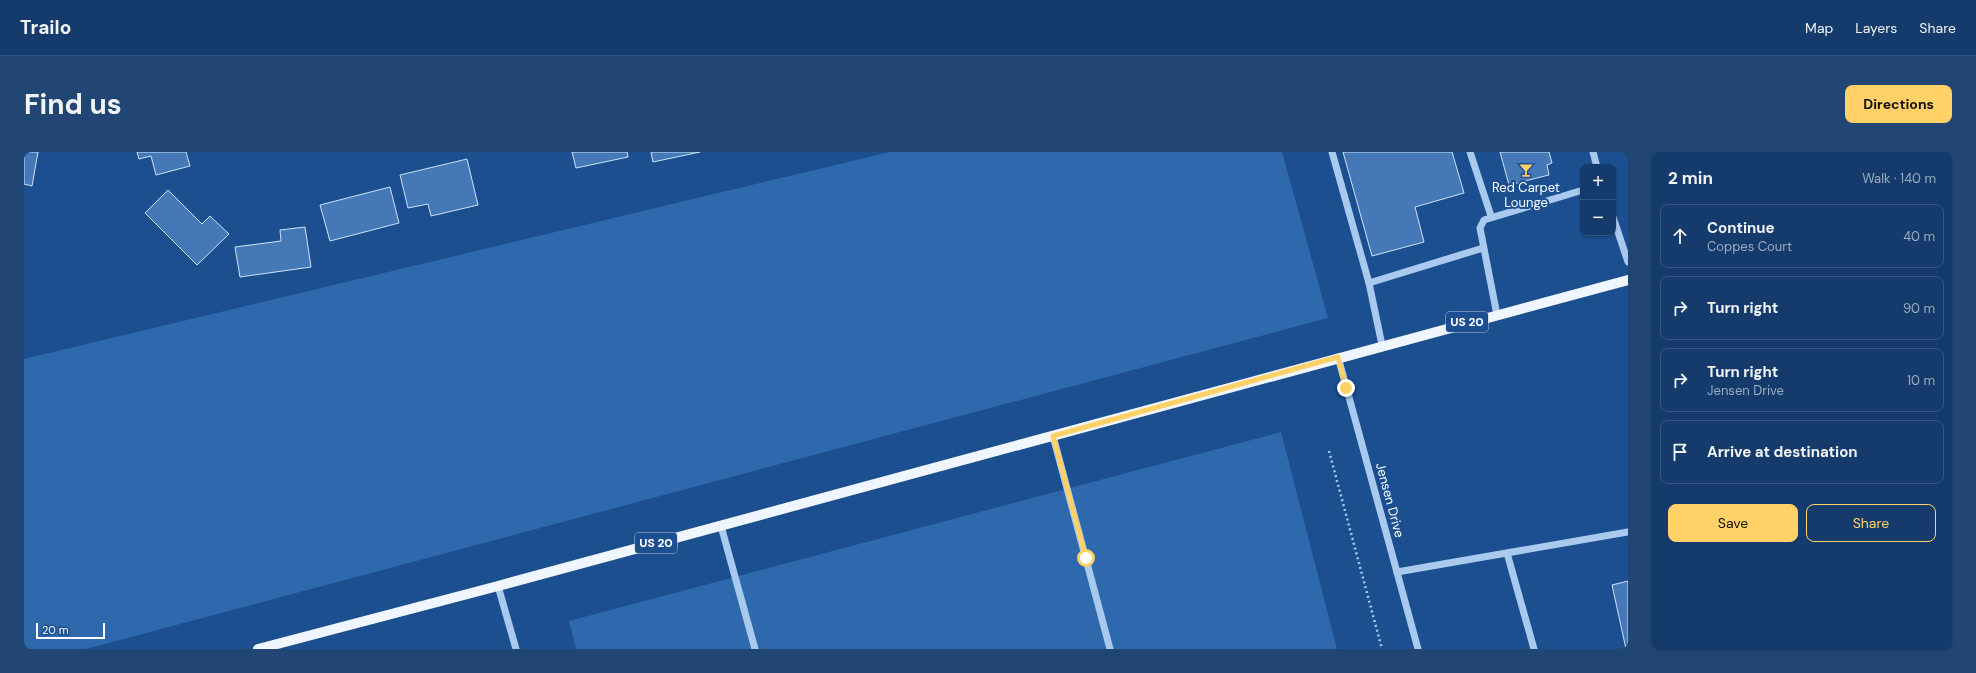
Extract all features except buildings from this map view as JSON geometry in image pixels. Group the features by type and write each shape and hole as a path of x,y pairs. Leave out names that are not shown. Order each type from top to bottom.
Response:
{"main road":[{"name":"US 20","path":"258,649 721,526 1382,345 1628,280"}],"street":[{"path":"1332,152 1369,283 1382,345"},
{"path":"1470,152 1491,216"},
{"path":"1593,152 1596,164"},
{"path":"1496,315 1480,228 1484,220 1491,216 1580,191"},
{"path":"1616,226 1628,262"},
{"path":"1369,283 1483,248"},
{"name":"Jensen Drive","path":"1338,357 1418,649"},
{"path":"1053,436 1110,649"},
{"path":"721,526 755,649"},
{"path":"1397,572 1628,532"},
{"path":"1507,553 1534,649"},
{"path":"498,586 516,649"}],"path":[{"path":"1329,451 1382,649"}],"shaded area":[{"path":"890,152 1282,152 1328,318 86,649 24,649 24,359"},
{"path":"1281,432 1337,649 576,649 569,621"}],"place":[{"name":"Red Carpet Lounge","path":"1526,170"}],"route":[{"path":"1086,558 1053,436 1338,357 1346,388"}]}
